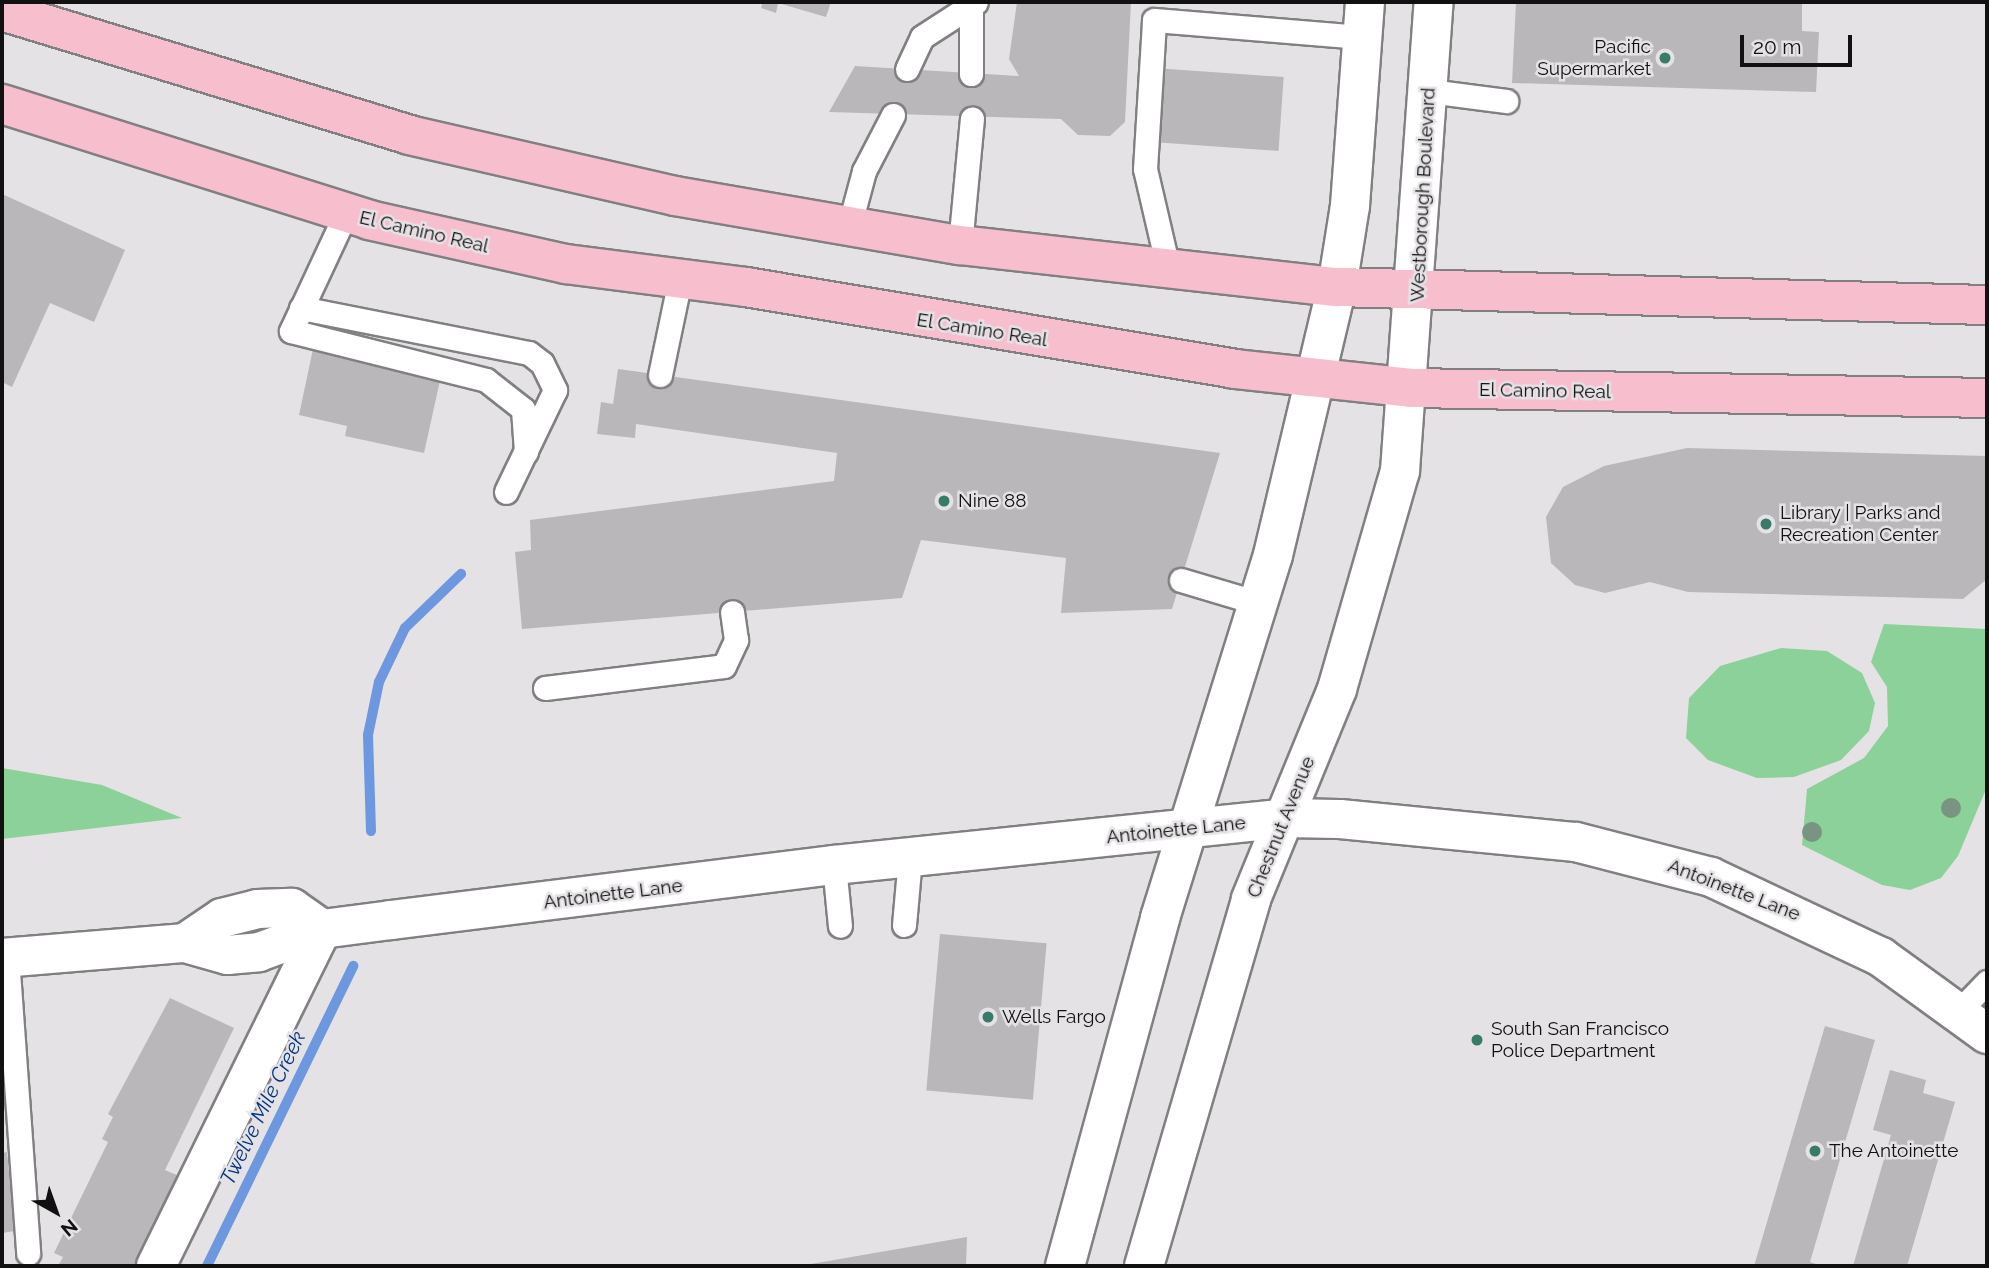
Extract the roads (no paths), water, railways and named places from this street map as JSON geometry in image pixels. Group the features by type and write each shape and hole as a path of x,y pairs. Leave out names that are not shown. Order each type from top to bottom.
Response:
{"main road":[{"name":"Westborough Boulevard","path":"1410,388 1434,2"},
{"path":"2,11 409,135 675,196 960,245 1169,272 1418,292 1987,305"},
{"path":"1065,1266 1187,829 1258,603 1314,381 1336,287 1350,206 1363,19"},
{"name":"El Camino Real","path":"2,104 346,213 566,264 680,279 1314,381 1410,388 1987,398"},
{"name":"Chestnut Avenue","path":"1144,1266 1251,899 1345,664 1400,471 1410,388"},
{"name":"Antoinette Lane","path":"322,929 834,865 1285,818 1508,832 1643,856 1711,877 1824,925 1973,1023"},
{"path":"5,958 185,943 222,918 257,909 292,908 322,929 156,1266"}],"lane":[{"path":"907,69 922,37 947,15 973,4 971,74"},
{"path":"1169,272 1144,169 1154,20 1363,19"},
{"path":"1429,91 1506,101"},
{"path":"849,227 864,171 893,115"},
{"path":"960,245 971,119"},
{"path":"346,213 291,331 486,380 508,391 523,409 526,452"},
{"path":"660,375 680,279"},
{"path":"1987,291 1987,305"},
{"path":"301,308 529,353 542,363 555,390 506,492"},
{"path":"1181,580 1258,603"},
{"path":"545,688 724,666 736,640 732,612"},
{"path":"904,925 910,858"},
{"path":"834,865 840,926"},
{"path":"5,958 28,1253"},
{"path":"1973,1023 1987,982"}],"waterway":[{"name":"Twelve Mile Creek","path":"371,831 368,735 379,682 405,628 461,574"},
{"name":"Twelve Mile Creek","path":"207,1266 353,966"}],"place":[{"name":"Pacific Supermarket","path":"1665,58"},
{"name":"Nine 88","path":"944,501"},
{"name":"Library | Parks and Recreation Center","path":"1766,524"},
{"name":"Wells Fargo","path":"988,1017"},
{"name":"South San Francisco Police Department","path":"1477,1040"},
{"name":"The Antoinette","path":"1815,1151"}]}
